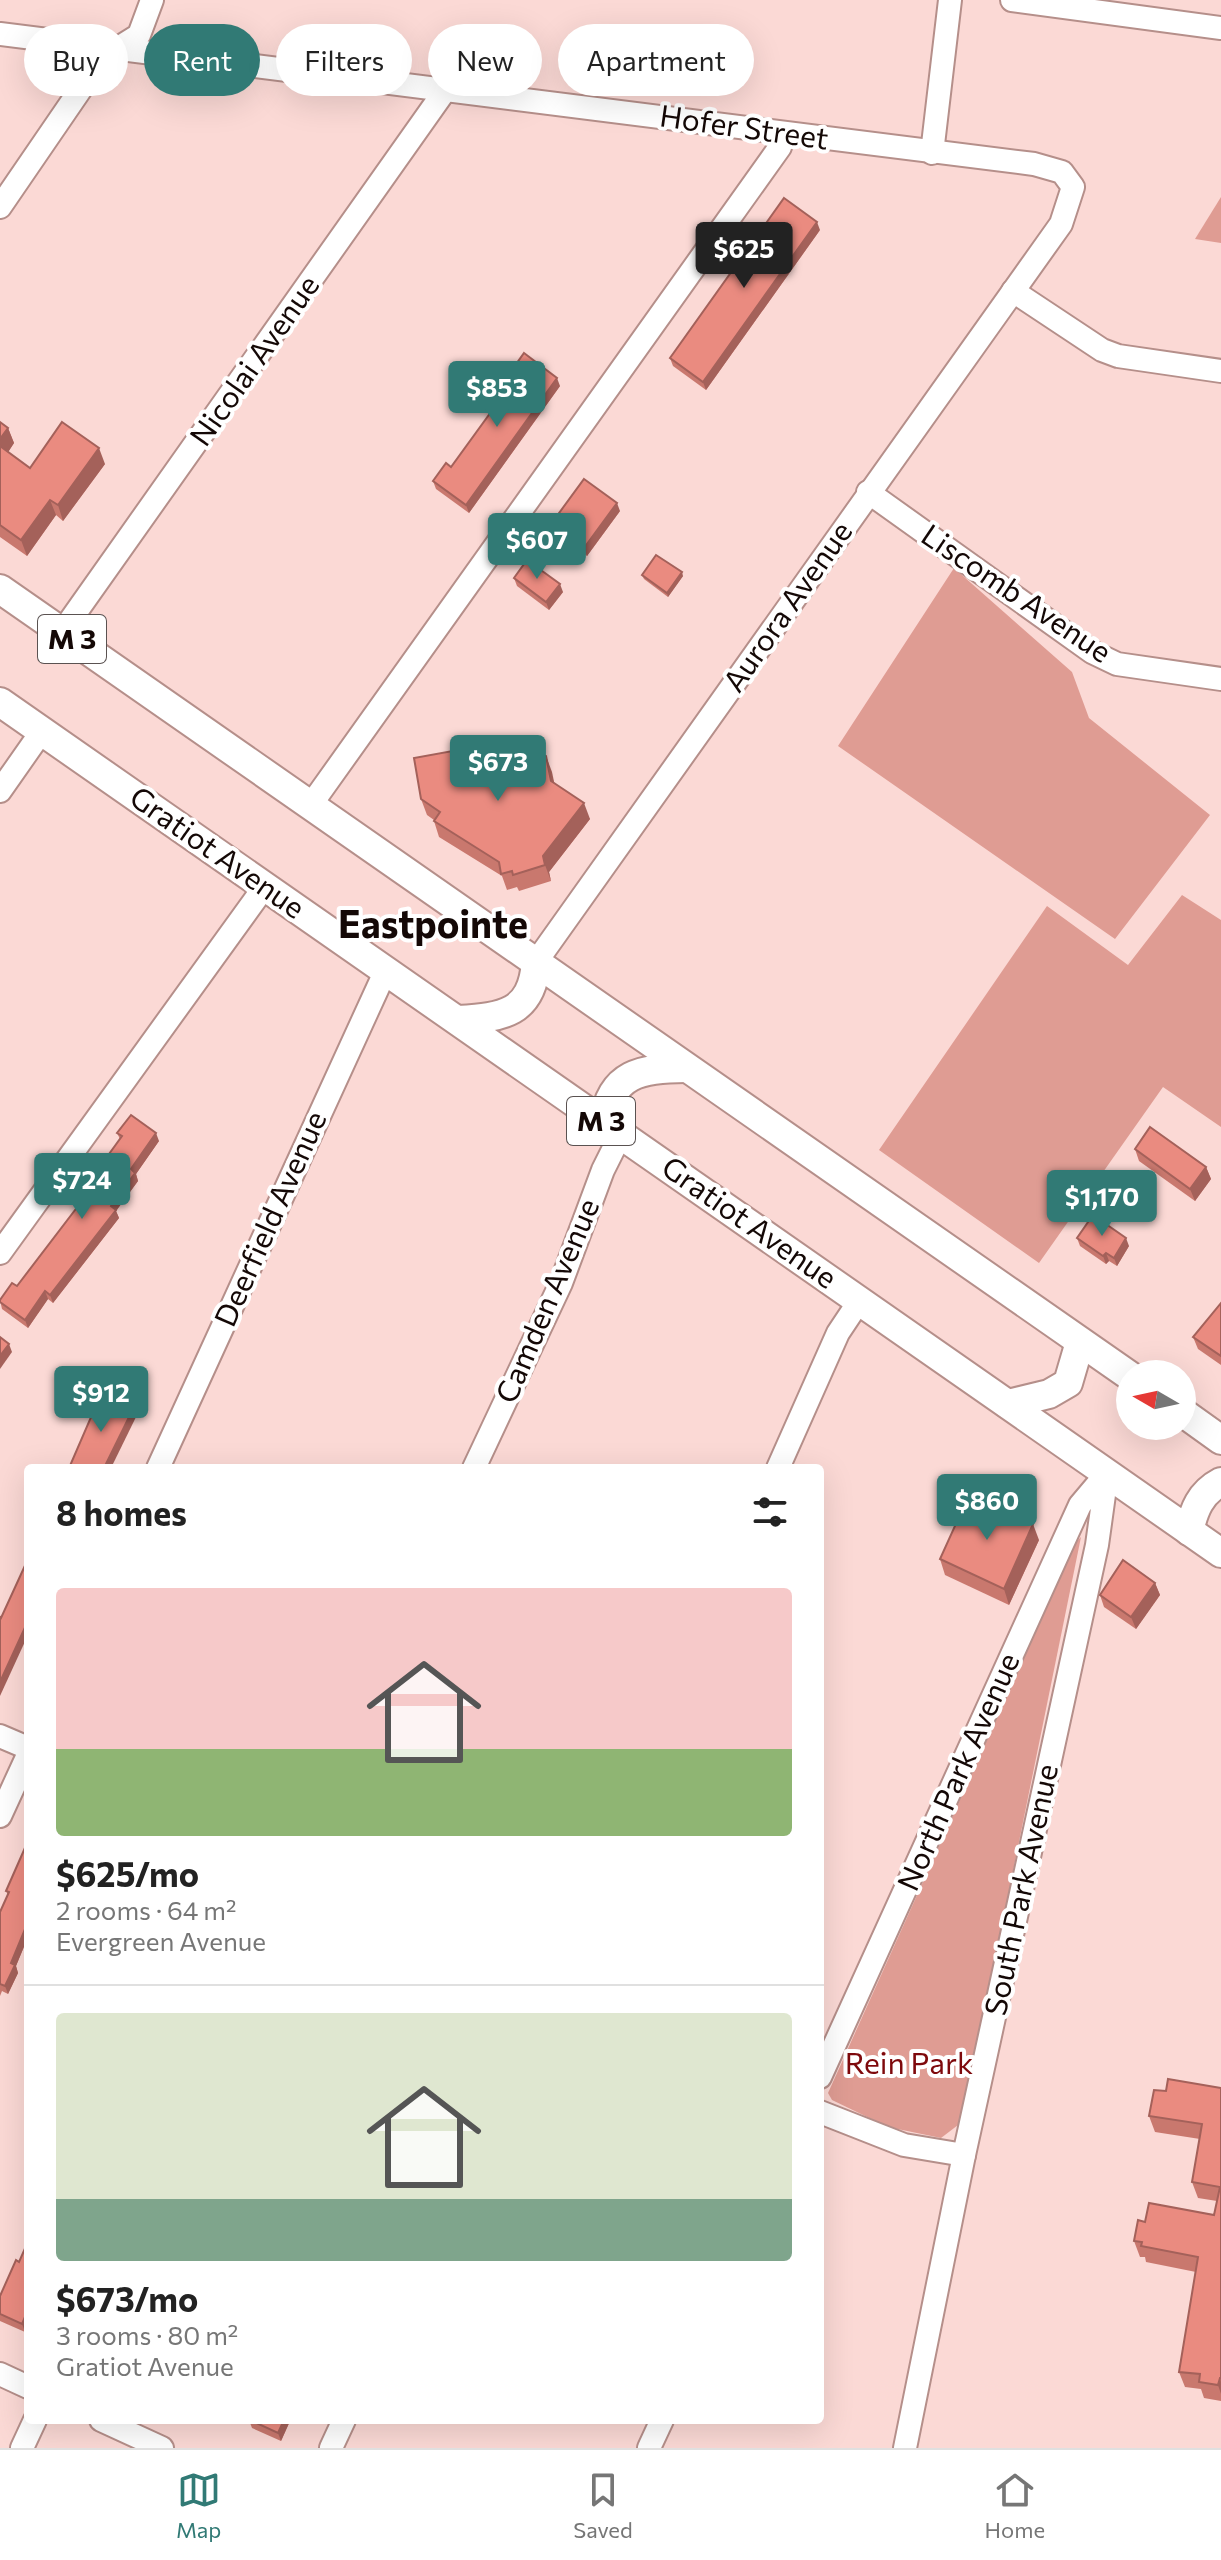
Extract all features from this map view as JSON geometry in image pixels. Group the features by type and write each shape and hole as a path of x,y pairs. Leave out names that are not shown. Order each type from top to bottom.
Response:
{"main road":[{"name":"M 3","path":"0,589 1116,1366"},
{"name":"Gratiot Avenue","path":"0,702 1221,1553"},
{"path":"458,1020 500,1015 520,1005 533,986 536,962"},
{"path":"613,1129 610,1097 624,1080 654,1069 686,1068"},
{"path":"1008,1404 1049,1394 1068,1383 1080,1342"},
{"path":"1196,1422 1221,1440"},
{"path":"1189,1531 1196,1506 1203,1495 1221,1482"}],"street":[{"path":"128,41 139,35 152,0"},
{"path":"932,153 950,0"},
{"path":"1012,0 1221,28"},
{"name":"Hofer Street","path":"0,34 24,37"},
{"name":"Hofer Street","path":"128,51 428,87"},
{"path":"0,207 76,96"},
{"name":"Nicolai Avenue","path":"62,632 441,96"},
{"name":"Hofer Street","path":"500,96 1034,164 1062,172 1073,187 1068,210 1041,253"},
{"path":"310,806 780,147 784,133"},
{"name":"Aurora Avenue","path":"536,962 1041,253"},
{"path":"1013,291 1102,350 1118,356 1221,371"},
{"name":"Liscomb Avenue","path":"868,492 1092,652 1117,664 1221,679"},
{"path":"0,791 42,731"},
{"path":"0,1253 265,886"},
{"name":"Deerfield Avenue","path":"160,1464 386,970"},
{"name":"Camden Avenue","path":"476,1464 561,1283 603,1170 613,1129"},
{"path":"780,1464 838,1333 860,1300"},
{"name":"North Park Avenue","path":"824,2068 1080,1505 1107,1473"},
{"name":"South Park Avenue","path":"905,2448 964,2155 1097,1545 1107,1473"},
{"path":"0,1736 24,1746"},
{"path":"0,1816 24,1764"},
{"path":"824,2114 904,2145 964,2155"},
{"path":"0,2374 24,2385"},
{"path":"22,2448 33,2424"},
{"path":"110,2424 162,2448"},
{"path":"331,2448 342,2424"},
{"path":"649,2448 660,2424"}],"green space":[{"path":"1221,197 1221,243 1195,239"},
{"path":"954,568 1072,672 1089,718 1210,815 1115,939 838,746"},
{"path":"1182,895 1221,920 1221,1127 1163,1087 1039,1263 879,1150 1047,906 1128,965"},
{"name":"Rein Park","path":"1081,1537 962,2122 941,2138 888,2127 832,2100 828,2093 1076,1542"}],"building":[{"path":"784,198 817,222 703,382 670,358"},
{"path":"524,353 557,378 466,505 433,481 446,463 451,467 496,405 490,401"},
{"path":"0,422 8,428 0,439"},
{"path":"62,422 99,448 58,505 50,500 21,540 0,525 0,446 30,468"},
{"path":"584,479 617,503 584,548 551,524"},
{"path":"656,555 682,572 667,593 642,575"},
{"path":"527,560 560,584 546,602 514,578"},
{"path":"480,746 485,753 514,748 546,756 551,781 584,803 543,856 545,865 513,875 512,871 501,874 499,862 434,821 440,812 421,799 414,758"},
{"path":"131,1115 156,1133 131,1169 135,1173 111,1206 116,1210 50,1295 45,1291 25,1320 0,1300 12,1283 17,1286 101,1176 96,1172 122,1136 117,1133"},
{"path":"1150,1127 1206,1167 1190,1189 1135,1149"},
{"path":"1093,1215 1126,1238 1114,1258 1106,1253 1103,1256 1077,1238"},
{"path":"1221,1303 1221,1356 1193,1337"},
{"path":"0,1337 9,1344 0,1356"},
{"path":"101,1394 133,1409 106,1464 71,1464"},
{"path":"969,1495 1033,1524 1004,1589 940,1559"},
{"path":"1123,1560 1155,1583 1131,1617 1100,1595"},
{"path":"24,1568 24,1630 0,1682 0,1617"},
{"path":"24,1850 24,1932 11,1963 15,1965 5,1986 0,1984 0,1912 9,1892 6,1891"},
{"path":"1168,2079 1221,2088 1221,2378 1218,2385 1199,2382 1200,2374 1179,2372 1198,2257 1141,2246 1142,2242 1134,2241 1138,2220 1145,2222 1149,2203 1214,2215 1220,2187 1192,2182 1202,2124 1149,2116 1154,2090 1166,2091"},
{"path":"24,2251 22,2324 0,2314 0,2296 16,2260 19,2262"},
{"path":"259,2424 282,2424 278,2433"}],"district":[{"name":"Eastpointe","path":"433,925"}]}
